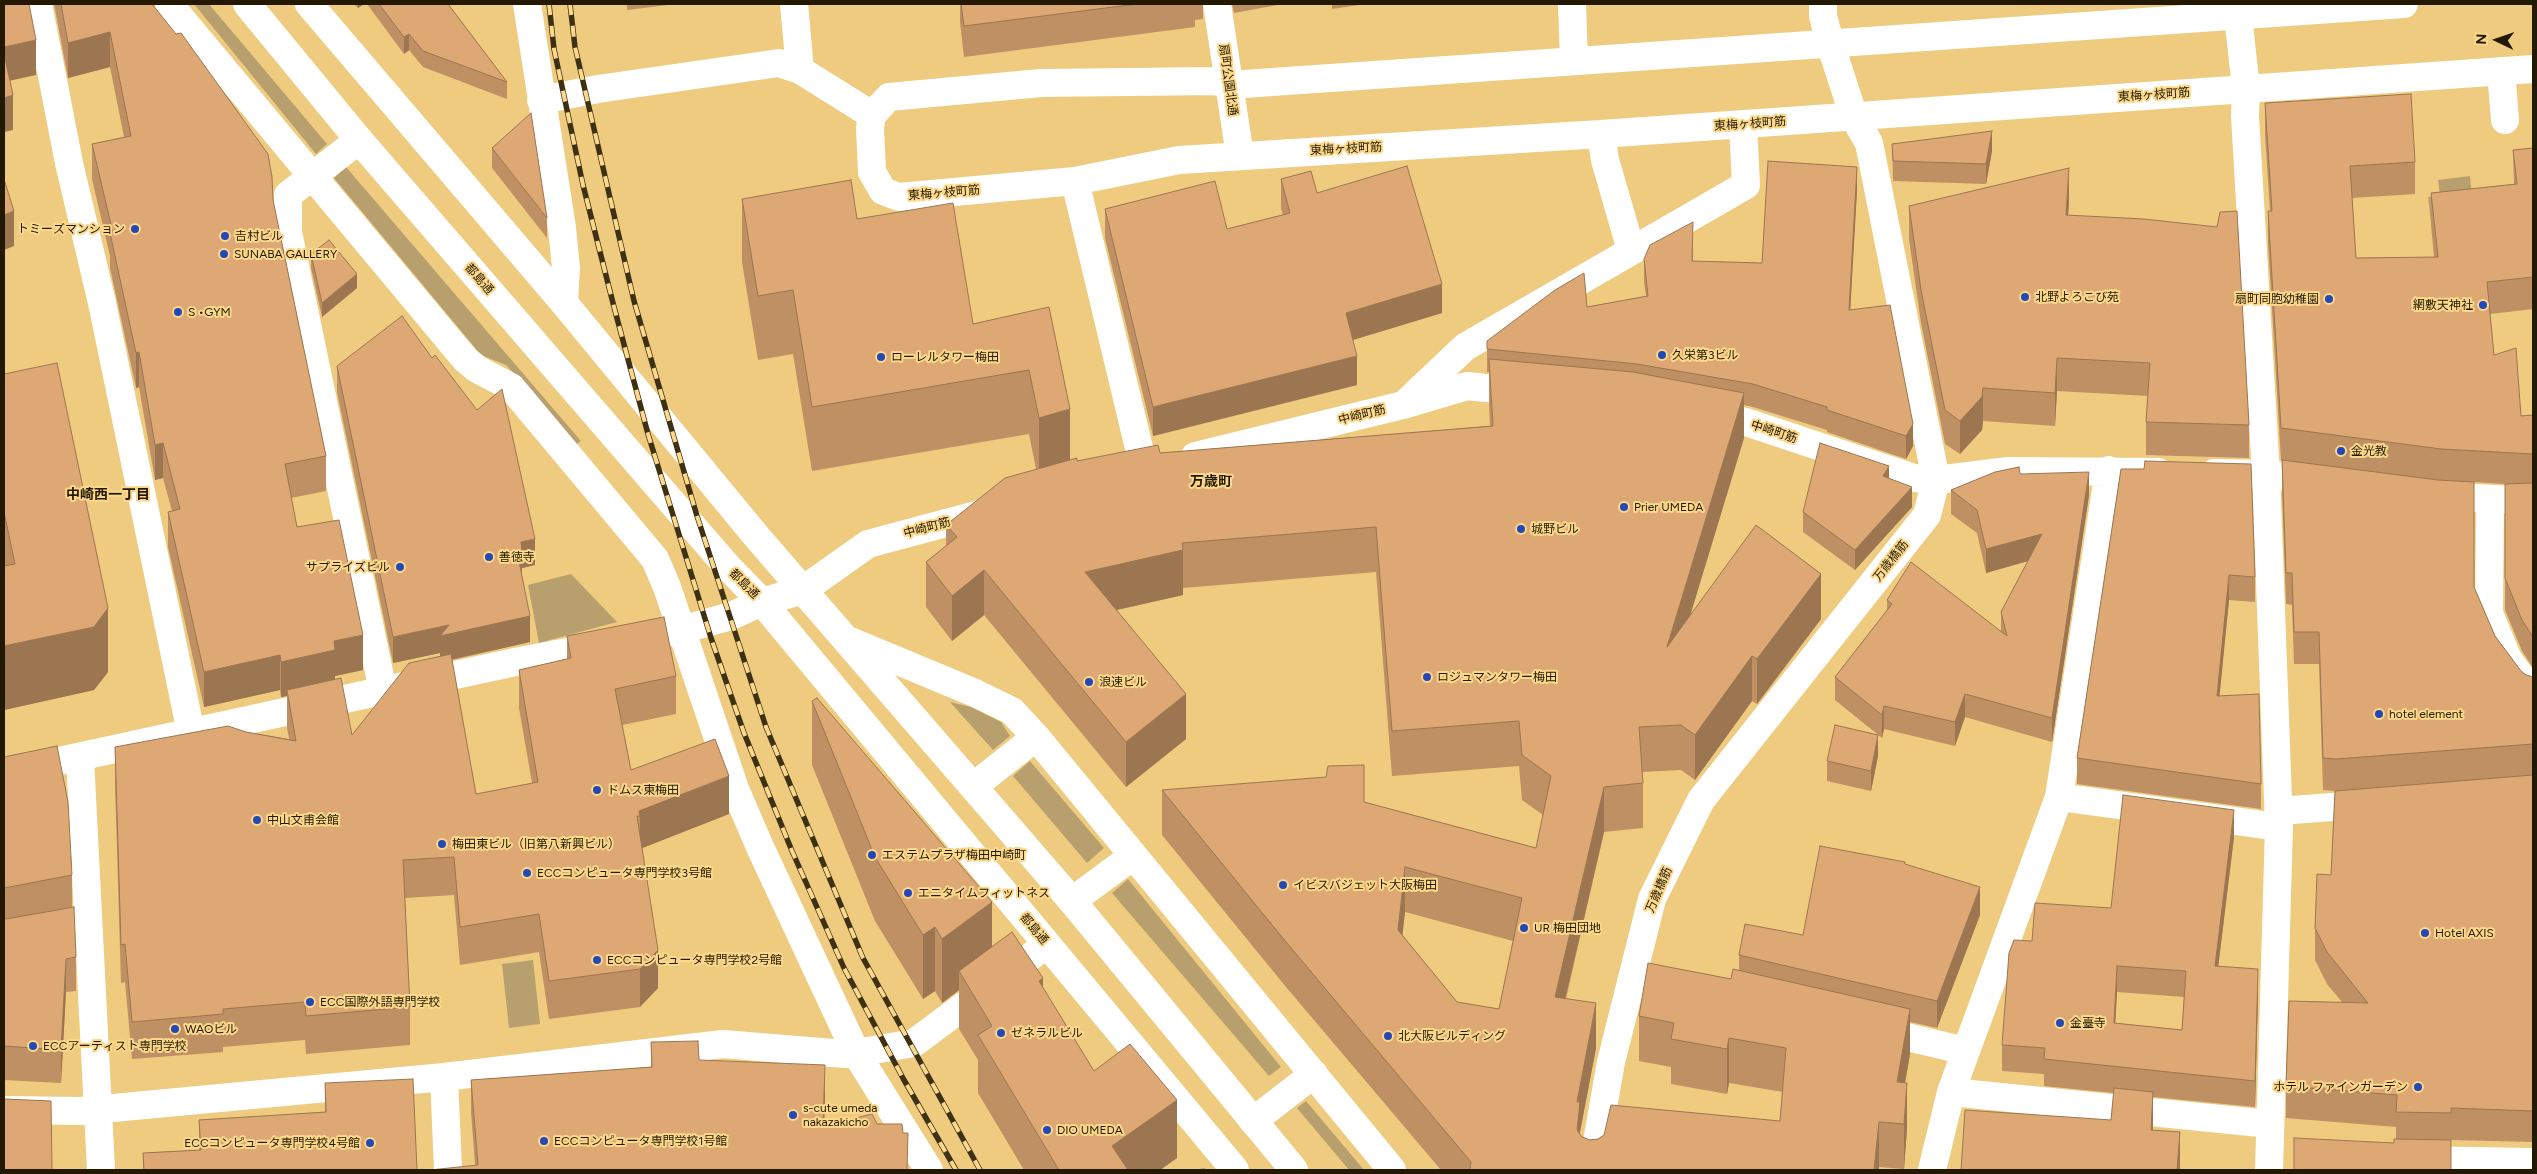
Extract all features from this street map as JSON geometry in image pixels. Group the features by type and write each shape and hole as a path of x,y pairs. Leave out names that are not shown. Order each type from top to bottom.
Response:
{"street":[{"path":"38,4 69,163 102,303 191,733"},
{"path":"169,4 312,178 465,359 477,369 511,387 655,558 735,789 856,1053 929,1170"},
{"name":"都島通","path":"247,4 359,140 726,566 762,602 1235,1170"},
{"path":"309,4 804,590 850,641 1072,901 1294,1170"},
{"path":"527,4 562,228 566,268 564,304"},
{"path":"794,4 800,70"},
{"name":"扇町公園北通","path":"1217,4 1240,156"},
{"path":"1572,4 1574,62"},
{"path":"1823,4 1823,16 1830,43 1854,117 1869,143 1936,480 2008,471 2109,470 2266,474 2343,484"},
{"path":"541,100 598,89 779,63 800,70 872,115 889,97 1041,83 1216,81 1229,85 1830,43 2239,10 2404,4"},
{"path":"2239,10 2246,88 2244,116 2266,474 2279,819 2269,1164 2298,1158"},
{"name":"東梅ヶ枝町筋","path":"872,115 870,128 872,172 883,191 898,197 1075,181 1179,160 1854,117 2533,69"},
{"path":"2501,71 2505,120"},
{"path":"1403,405 1465,348 1746,184 1743,124"},
{"path":"1601,134 1605,160 1631,250"},
{"path":"359,140 288,195 288,232 383,691"},
{"path":"1075,181 1160,465"},
{"name":"中崎町筋","path":"1116,476 1403,405 1467,386 1546,394"},
{"name":"中崎町筋","path":"1681,410 1746,422 1914,478 1936,480"},
{"path":"1932,1170 1951,1092 2059,797 2109,470"},
{"name":"万歳橋筋","path":"1592,1170 1611,1062 1652,899 1701,800 1927,515 1936,480"},
{"path":"2411,492 2533,501"},
{"path":"2490,499 2489,613 2508,659 2533,693"},
{"name":"中崎町筋","path":"4,773 515,662 681,630 731,616 762,602 804,590 868,544 1011,505"},
{"path":"850,641 975,693 1012,712 1036,737 1392,1170"},
{"path":"974,786 1036,737"},
{"path":"80,758 90,922 101,1170"},
{"path":"2059,797 2279,819 2396,802"},
{"path":"1072,901 1133,856"},
{"path":"61,927 90,922"},
{"path":"4,1110 81,1111 444,1077 722,1044 845,1054 856,1053 914,1043 1046,944"},
{"path":"1632,975 1660,981"},
{"path":"1852,1024 1966,1051"},
{"path":"1254,1121 1314,1074"},
{"path":"444,1077 448,1170"},
{"path":"1951,1092 2270,1124"},
{"path":"2384,1159 2460,1166 2533,1162"}],"shaded area":[{"path":"194,4 209,4 327,144 316,154"},
{"path":"346,167 581,441 575,445 531,391 506,365 481,355 334,178"},
{"path":"2470,176 2474,218 2431,223 2428,197 2440,196 2438,180"},
{"path":"571,574 617,622 539,643 528,585"},
{"path":"950,702 971,707 1001,722 1010,736 993,750"},
{"path":"1030,761 1104,848 1087,863 1013,776"},
{"path":"1128,879 1281,1067 1269,1076 1112,893"},
{"path":"533,960 540,1024 509,1028 502,964"},
{"path":"1306,1101 1364,1170 1349,1170 1297,1108"}],"building":[{"path":"4,4 29,4 36,40 4,47"},
{"path":"61,4 152,4 176,34 181,33 268,154 273,200 326,456 285,464 297,527 339,520 363,635 334,641 335,650 281,662 280,655 204,672 168,512 180,509 163,443 155,445 139,352 136,353 110,233 113,233 92,144 131,136 110,32 68,43"},
{"path":"379,4 448,4 507,82 423,51 409,34 404,37"},
{"path":"961,4 1137,4 964,26"},
{"path":"4,53 13,95 4,98"},
{"path":"2411,94 2415,162 2350,166 2356,258 2438,257 2431,193 2517,184 2513,150 2533,148 2533,277 2487,282 2494,355 2516,348 2521,416 2533,415 2533,454 2441,449 2281,428 2268,211 2272,211 2265,103"},
{"path":"531,113 547,218 492,148"},
{"path":"1992,131 1986,164 1893,161 1892,144"},
{"path":"1768,161 1857,167 1849,310 1890,305 1913,424 1906,436 1827,410 1827,407 1753,384 1637,364 1487,349 1487,341 1555,290 1584,273 1587,307 1648,296 1644,259 1650,245 1693,222 1692,261 1762,263"},
{"path":"1407,166 1442,284 1346,313 1357,356 1153,407 1105,209 1215,181 1227,229 1290,213 1281,179 1311,171 1317,193"},
{"path":"2069,168 2066,215 2144,219 2217,227 2220,212 2237,211 2249,425 2146,422 2150,363 2057,358 2055,393 1983,388 1982,397 1960,421 1945,410 1921,290 1909,206"},
{"path":"4,179 14,211 4,215"},
{"path":"851,180 857,219 953,203 973,324 1049,307 1070,409 1039,418 1029,370 812,407 793,290 758,296 742,199"},
{"path":"329,240 357,274 322,303 311,254"},
{"path":"402,316 432,358 435,355 477,410 502,389 535,539 521,542 522,550 517,551 530,616 440,636 449,625 393,637 337,366"},
{"path":"1489,359 1633,372 1744,393 1667,647 1756,525 1821,574 1757,659 1752,656 1695,735 1681,725 1639,727 1643,783 1604,787 1555,997 1596,1003 1577,1102 1580,1102 1577,1130 1582,1137 1590,1140 1598,1139 1604,1135 1611,1105 1780,1121 1786,1048 1729,1038 1727,1049 1671,1039 1674,1023 1639,1016 1648,963 1731,979 1733,969 1910,1009 1897,1082 1907,1083 1904,1124 1879,1122 1874,1170 1471,1170 1471,1162 1286,942 1162,790 1326,777 1328,766 1364,765 1364,802 1536,848 1551,776 1522,755 1519,721 1392,731 1376,527 1182,543 1183,550 1085,572 1186,694 1126,742 984,570 952,596 926,562 957,537 946,525 1005,478 1077,458 1077,461 1158,445 1160,453 1493,426","holes":["1405,867 1522,898 1499,1009 1457,1002 1398,930"]},
{"path":"57,363 108,608 94,627 4,646 4,566 15,564 4,512 4,374"},
{"path":"1820,443 1889,466 1883,476 1912,487 1855,550 1803,512"},
{"path":"2282,460 2438,480 2474,482 2474,587 2495,636 2521,671 2533,677 2533,744 2336,759 2323,758 2319,632 2294,632 2292,573 2286,573"},
{"path":"2145,461 2251,464 2255,577 2229,575 2217,696 2259,694 2261,784 2077,758 2121,469 2144,469"},
{"path":"2019,467 2020,474 2089,472 2052,718 1965,694 1955,722 1884,706 1882,715 1835,677 1892,604 1887,600 1911,562 2007,636 2001,612 2042,534 1986,549 1977,510 1951,490 1995,472"},
{"path":"2533,483 2533,637 2522,620 2505,578 2505,484"},
{"path":"664,617 676,676 615,689 631,770 715,739 729,776 639,811 640,816 637,816 658,950 640,969 549,981 539,914 460,927 454,857 403,860 410,1007 306,1016 305,1002 223,1009 223,1014 132,1022 125,944 121,945 115,747 228,726 246,732 296,741 287,690 341,678 352,735 409,663 451,654 476,794 538,782 519,670 571,658 567,636"},
{"path":"817,698 992,902 942,939 935,927 923,935 875,857 812,701"},
{"path":"1835,725 1878,735 1871,771 1827,761"},
{"path":"57,746 68,802 72,875 4,888 4,757"},
{"path":"2533,775 2533,1111 2451,1108 2451,1113 2396,1112 2397,1095 2286,1086 2289,1001 2368,1003 2327,952 2315,928 2317,874 2331,875 2335,791"},
{"path":"2123,795 2234,810 2215,966 2258,969 2255,1081 2044,1059 2045,1048 2002,1045 2009,953 2014,940 2032,941 2035,903 2111,908","holes":["2117,966 2186,971 2182,1030 2114,1023"]},
{"path":"1820,846 1905,862 1905,864 1980,887 1937,1001 1739,955 1745,924 1803,935"},
{"path":"74,907 76,957 66,959 61,1050 4,1046 4,919"},
{"path":"1012,932 1043,978 1039,981 1094,1071 1130,1044 1177,1100 1112,1146 1128,1170 1059,1170 978,1035 992,1026 959,971"},
{"path":"698,1041 699,1060 825,1065 823,1126 872,1114 877,1124 902,1124 903,1133 908,1133 907,1170 430,1170 478,1165 471,1080 652,1067 651,1042"},
{"path":"413,1079 417,1170 144,1170 143,1153 201,1150 199,1120 326,1112 325,1083"},
{"path":"2114,1088 2153,1092 2151,1130 2180,1132 2177,1170 1961,1170 1965,1110 2111,1120"},
{"path":"4,1099 51,1101 52,1170 4,1170"},
{"path":"2294,1138 2394,1143 2394,1139 2451,1140 2451,1170 2294,1170"}],"railway":[{"path":"549,4 554,49 583,185 614,307 648,434 711,638 744,733 792,851 844,968 904,1080 956,1170"},
{"path":"570,4 575,47 634,301 697,516 766,727 863,958 980,1170"}],"place":[{"name":"トミーズマンション","path":"135,229"},
{"name":"𠮷村ビル","path":"225,236"},
{"name":"SUNABA GALLERY","path":"224,254"},
{"name":"北野よろこび苑","path":"2025,297"},
{"name":"扇町同胞幼稚園","path":"2329,299"},
{"name":"網敷天神社","path":"2483,305"},
{"name":"S •GYM","path":"178,312"},
{"name":"久栄第3ビル","path":"1662,355"},
{"name":"ローレルタワー梅田","path":"881,357"},
{"name":"金光教","path":"2341,451"},
{"name":"Prier UMEDA","path":"1624,507"},
{"name":"城野ビル","path":"1521,529"},
{"name":"善徳寺","path":"489,557"},
{"name":"サプライズビル","path":"400,567"},
{"name":"ロジュマンタワー梅田","path":"1427,677"},
{"name":"浪速ビル","path":"1089,682"},
{"name":"hotel element","path":"2379,714"},
{"name":"ドムス東梅田","path":"597,790"},
{"name":"中山文甫会館","path":"257,820"},
{"name":"梅田東ビル（旧第八新興ビル）","path":"442,844"},
{"name":"エステムプラザ梅田中崎町","path":"872,855"},
{"name":"ECCコンピュータ専門学校3号館","path":"527,873"},
{"name":"イビスバジェット大阪梅田","path":"1283,885"},
{"name":"エニタイムフィットネス","path":"908,893"},
{"name":"UR 梅田団地","path":"1524,928"},
{"name":"Hotel AXIS","path":"2425,933"},
{"name":"ECCコンピュータ専門学校2号館","path":"597,960"},
{"name":"ECC国際外語専門学校","path":"310,1002"},
{"name":"金臺寺","path":"2060,1023"},
{"name":"WAOビル","path":"175,1029"},
{"name":"ゼネラルビル","path":"1001,1033"},
{"name":"北大阪ビルディング","path":"1388,1036"},
{"name":"ECCアーティスト専門学校","path":"33,1046"},
{"name":"ホテル ファインガーデン","path":"2418,1087"},
{"name":"s-cute umeda nakazakicho","path":"793,1115"},
{"name":"DIO UMEDA","path":"1047,1130"},
{"name":"ECCコンピュータ専門学校1号館","path":"544,1141"},
{"name":"ECCコンピュータ専門学校4号館","path":"370,1143"}],"district":[{"name":"万歳町","path":"1211,482"},
{"name":"中崎西一丁目","path":"108,495"}]}
